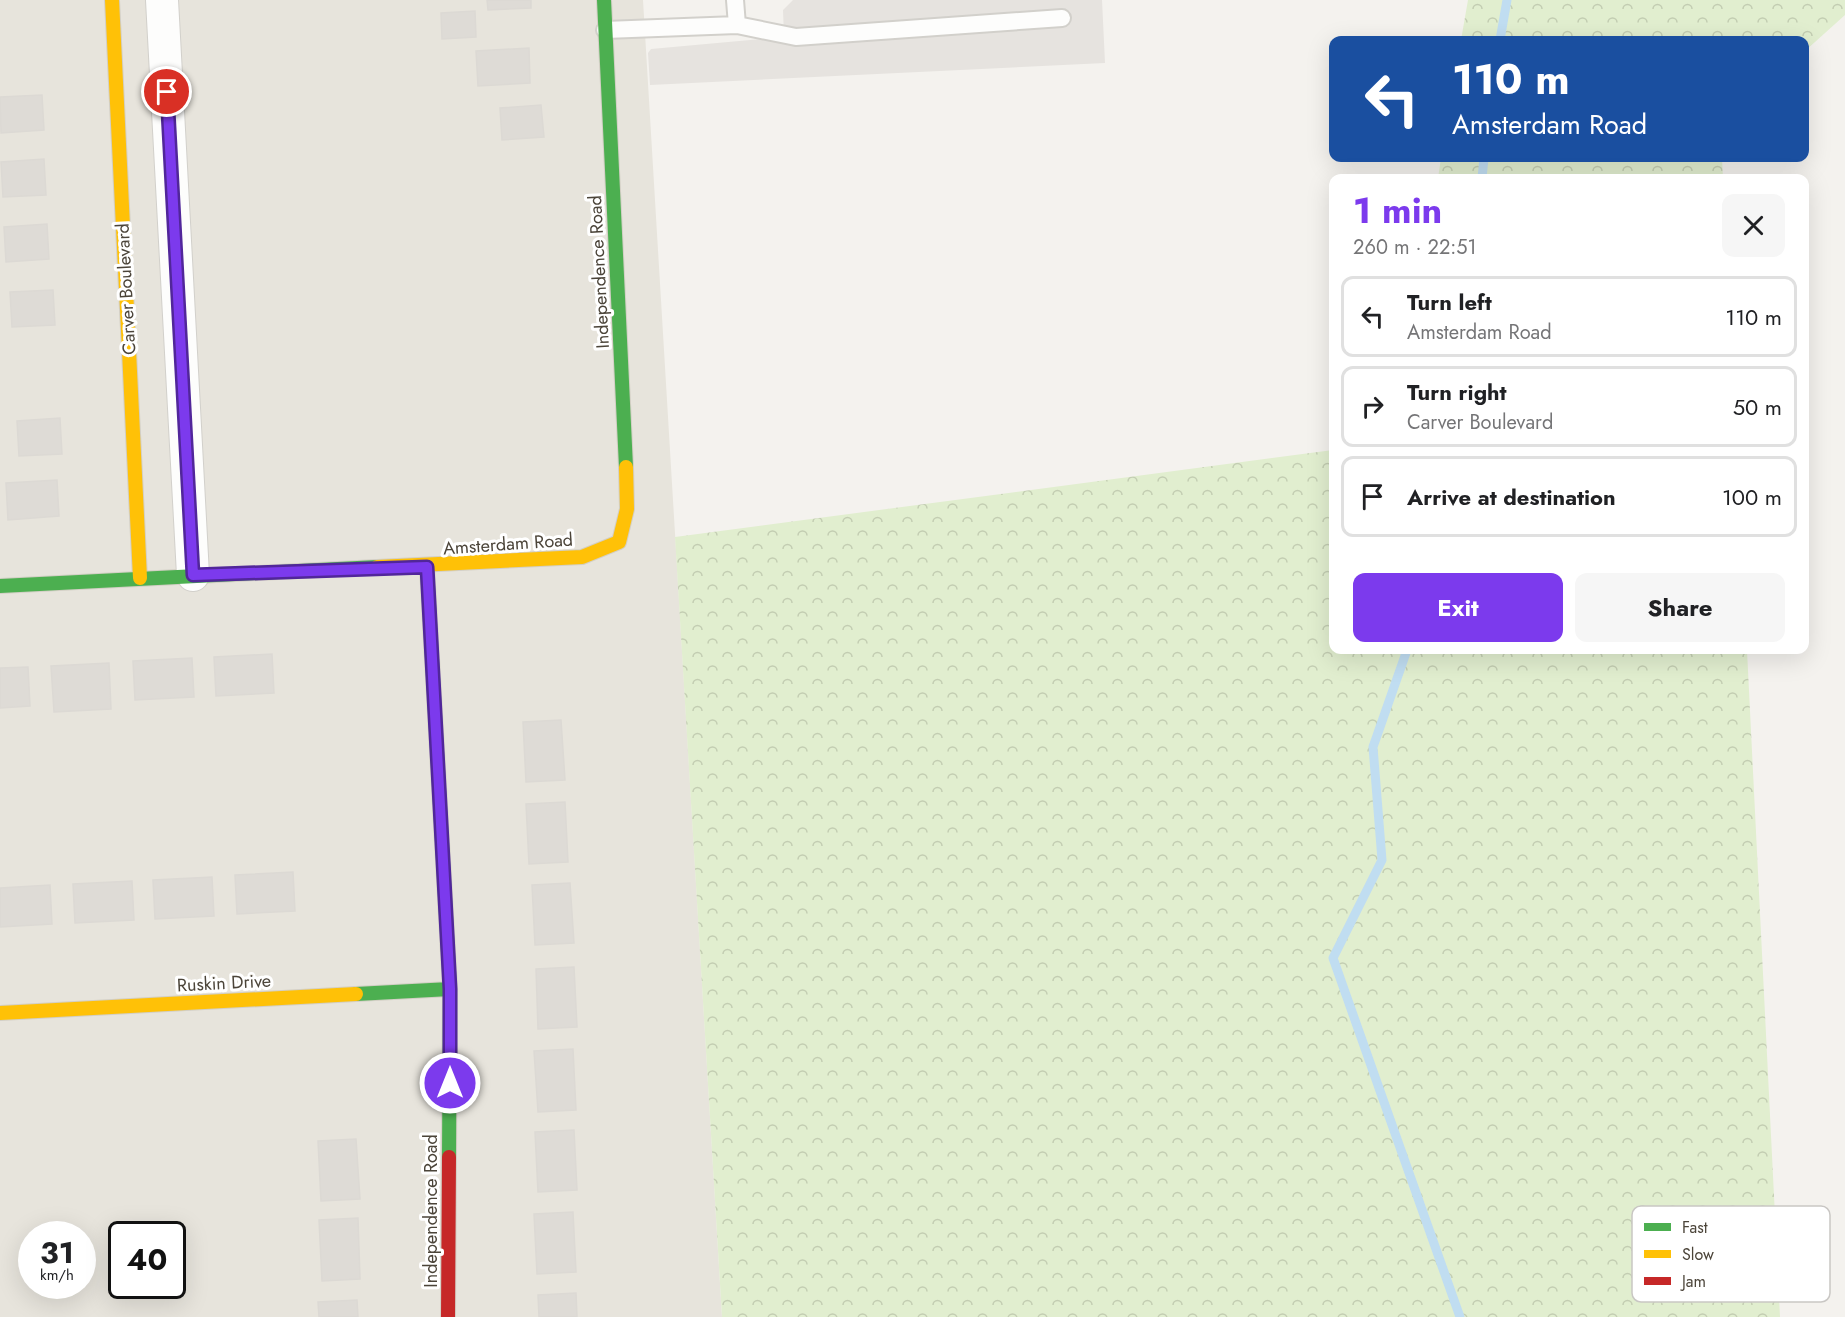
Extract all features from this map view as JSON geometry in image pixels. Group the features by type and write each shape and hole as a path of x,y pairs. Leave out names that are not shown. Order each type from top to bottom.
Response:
{"street":[{"name":"Carver Boulevard","path":"112,0 140,578"},
{"path":"162,0 193,575"},
{"name":"Independence Road","path":"604,0 627,484 627,510 619,542"},
{"name":"Amsterdam Road","path":"0,586 193,575 427,567 582,557 619,542"},
{"name":"Independence Road","path":"427,567 450,989 448,1317"},
{"name":"Ruskin Drive","path":"0,1013 450,989"}],"lane":[{"path":"735,0 736,25"},
{"path":"605,30 736,25 796,37 1062,18"}],"shaded area":[{"path":"0,0 643,0 722,1317 0,1317"},
{"path":"793,0 1102,0 1105,63 650,85 648,53 651,49 784,37 783,10"}],"green space":[{"path":"1468,0 1845,0 1845,15 1809,47 1809,36 1462,36"},
{"path":"1440,162 1722,162 1723,174 1439,174"},
{"path":"1329,451 1329,654 1747,654 1775,1206 1632,1206 1632,1302 1779,1302 1780,1317 722,1317 675,537"}],"building":[{"path":"487,0 531,0 531,8 488,10"},
{"path":"475,11 476,37 442,39 441,13"},
{"path":"529,48 530,83 478,86 476,51"},
{"path":"42,95 44,130 1,133 0,97"},
{"path":"541,105 544,137 502,140 500,108"},
{"path":"44,159 46,195 3,197 1,162"},
{"path":"47,224 49,259 6,262 4,227"},
{"path":"53,290 55,325 12,327 10,292"},
{"path":"60,418 62,454 19,456 17,421"},
{"path":"57,480 59,516 8,520 6,483"},
{"path":"272,654 274,693 216,696 214,657"},
{"path":"192,658 194,697 135,700 133,661"},
{"path":"109,663 111,709 54,712 51,666"},
{"path":"28,667 30,706 0,708 0,668"},
{"path":"561,720 565,780 526,782 523,722"},
{"path":"565,802 568,862 529,864 526,804"},
{"path":"293,872 295,911 237,914 235,875"},
{"path":"212,877 214,916 155,919 153,880"},
{"path":"132,881 134,920 75,923 73,884"},
{"path":"570,883 574,943 535,945 532,885"},
{"path":"50,885 52,924 0,927 0,888"},
{"path":"574,967 577,1027 538,1029 536,969"},
{"path":"573,1049 576,1110 538,1112 534,1051"},
{"path":"574,1130 577,1190 538,1192 535,1132"},
{"path":"356,1139 360,1199 321,1201 318,1141"},
{"path":"573,1212 576,1272 537,1274 534,1214"},
{"path":"358,1218 360,1279 322,1281 319,1220"},
{"path":"576,1293 577,1317 539,1317 538,1295"},
{"path":"357,1300 358,1317 319,1317 318,1302"}],"waterway":[{"path":"1501,36 1507,0"},
{"path":"1482,174 1484,162"},
{"path":"1406,654 1373,747 1382,860 1333,958 1460,1317"}],"traffic: fast":[{"path":"604,0 626,467"},
{"path":"0,586 377,567"},
{"path":"427,567 450,989 449,1157"},
{"path":"356,994 450,989"}],"traffic: slow":[{"path":"112,0 140,578"},
{"path":"377,567 582,557 619,542 627,509 626,467"},
{"path":"0,1013 356,994"}],"traffic: jam":[{"path":"448,1317 449,1157"}],"route":[{"path":"167,92 193,575 427,567 450,989 450,1083"}]}
